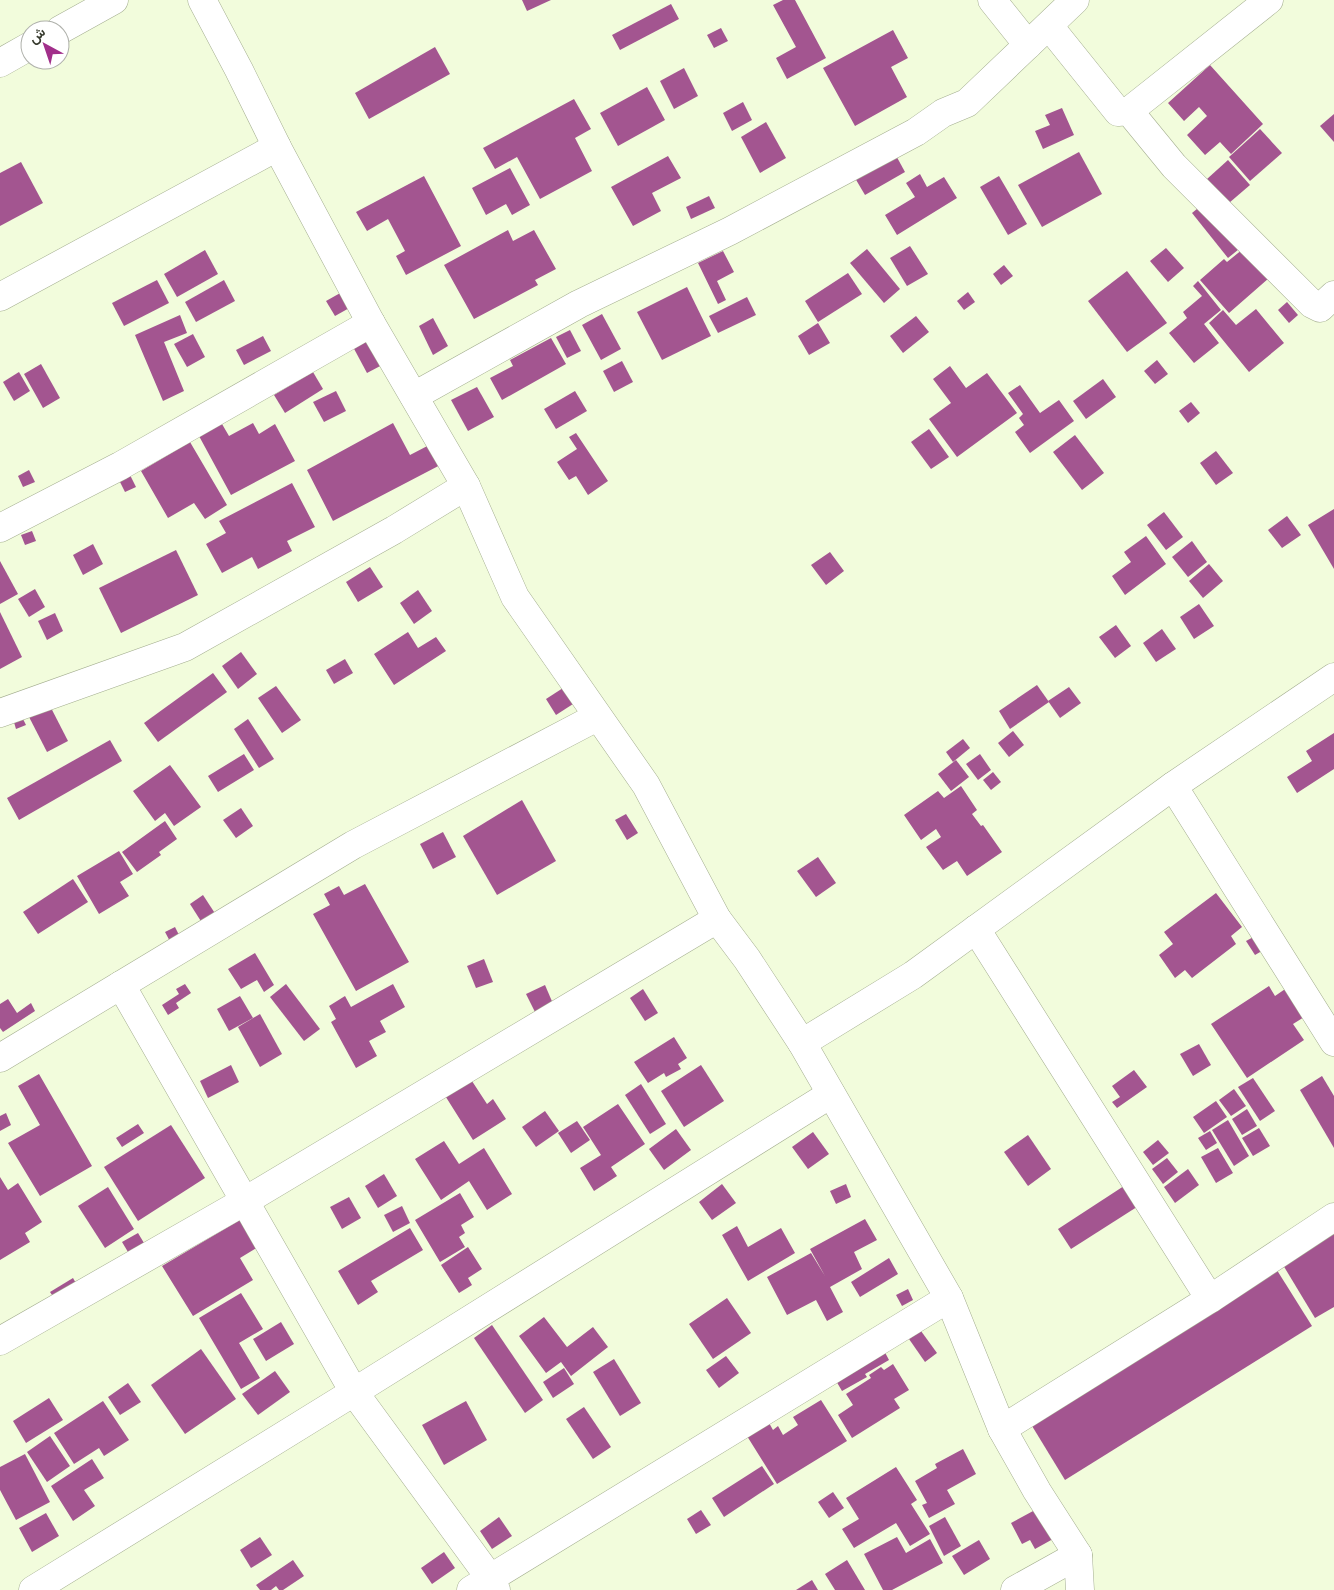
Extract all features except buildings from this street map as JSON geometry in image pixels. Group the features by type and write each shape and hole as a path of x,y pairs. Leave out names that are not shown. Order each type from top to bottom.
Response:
{"street":[{"path":"70,24 114,0"},
{"path":"202,0 277,147 371,323 466,486 515,597 646,786 717,919 747,959 802,1042 949,1298 1002,1429 1037,1491 1078,1555 1080,1590"},
{"path":"992,0 1028,45"},
{"path":"414,396 579,304 730,231 916,132 943,113 968,103 1075,0"},
{"path":"1049,26 1118,112 1129,111 1269,0"},
{"path":"0,63 20,52"},
{"path":"1129,111 1174,166 1312,304 1329,308"},
{"path":"0,297 277,147"},
{"path":"0,528 120,466 371,323"},
{"path":"0,713 185,647 394,530 466,486"},
{"path":"802,1042 913,975 1173,786 1334,677"},
{"path":"0,1058 353,845 597,717"},
{"path":"1173,786 1334,1042"},
{"path":"0,1341 245,1201 717,919"},
{"path":"976,929 1210,1300"},
{"path":"121,985 354,1392 486,1586 949,1298"},
{"path":"33,1590 832,1094"},
{"path":"1002,1429 1210,1300 1334,1217"},
{"path":"1016,1590 1078,1555"}]}
